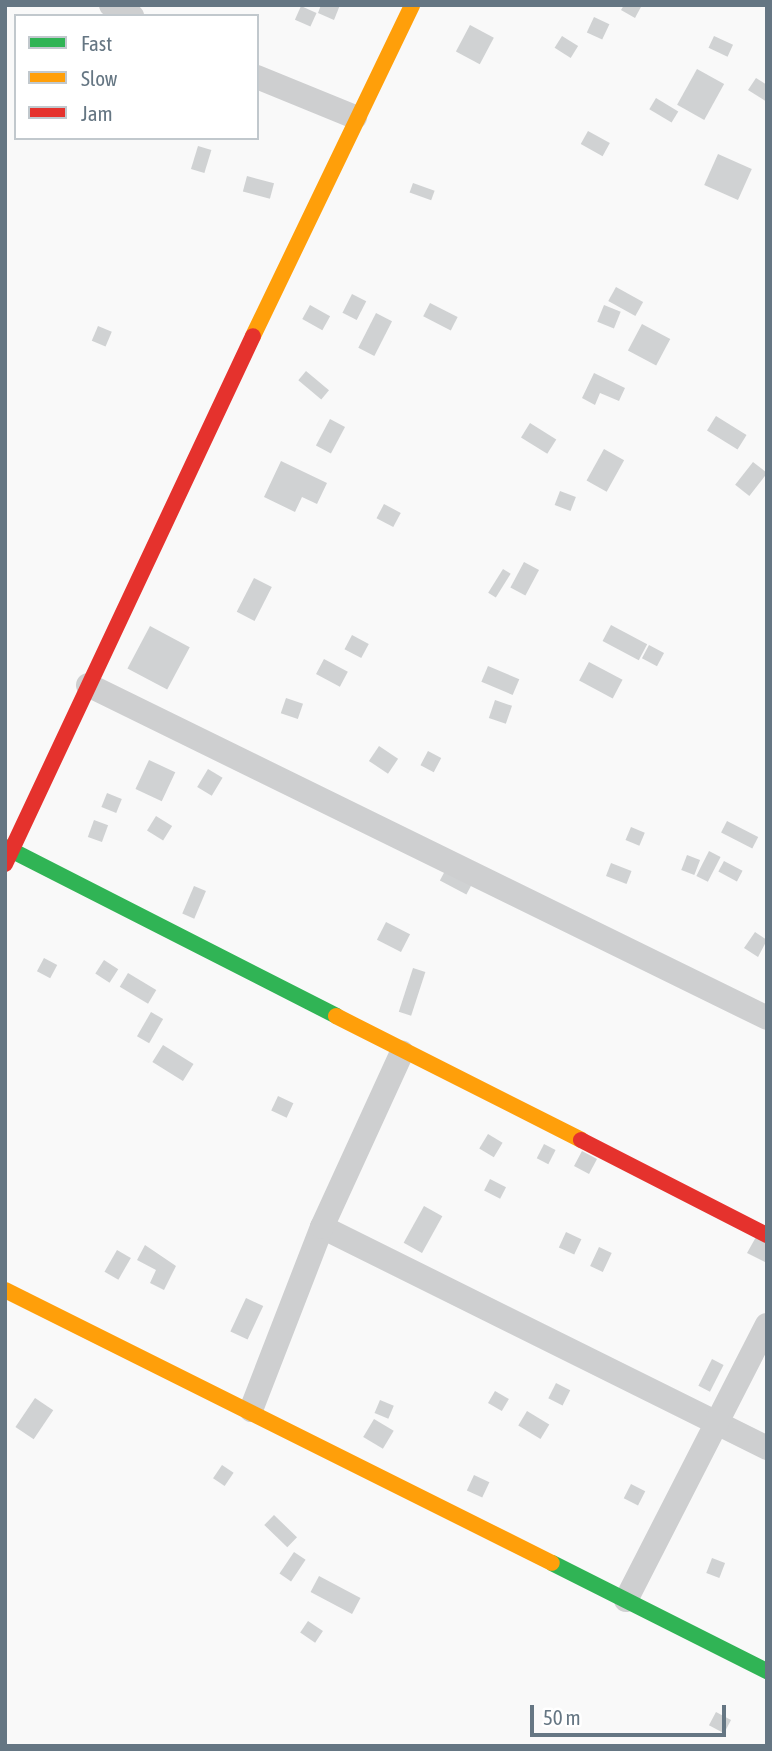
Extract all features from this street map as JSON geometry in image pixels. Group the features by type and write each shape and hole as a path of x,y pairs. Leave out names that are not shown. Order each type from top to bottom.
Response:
{"street":[{"path":"111,5 128,14"},
{"path":"412,5 355,117 7,854 767,1235"},
{"path":"259,78 355,117"},
{"path":"88,685 767,1018"},
{"path":"251,1410 322,1227 402,1052"},
{"path":"322,1227 767,1448"},
{"path":"5,1290 251,1410 767,1671"},
{"path":"625,1600 767,1325"}],"building":[{"path":"321,5 340,5 334,20 318,13"},
{"path":"624,5 642,5 635,18 621,10"},
{"path":"301,6 317,13 310,27 295,20"},
{"path":"594,17 609,24 602,40 587,32"},
{"path":"470,25 494,38 480,64 456,51"},
{"path":"562,36 578,46 571,58 555,48"},
{"path":"714,36 733,45 728,57 709,48"},
{"path":"697,69 724,84 704,120 677,105"},
{"path":"756,78 767,85 767,102 748,90"},
{"path":"656,98 678,111 672,123 649,109"},
{"path":"588,131 610,143 603,156 581,144"},
{"path":"198,146 211,150 204,173 191,169"},
{"path":"718,154 752,169 738,200 704,185"},
{"path":"247,176 274,183 270,199 243,191"},
{"path":"413,183 435,191 431,200 410,192"},
{"path":"616,287 643,302 635,316 608,301"},
{"path":"352,294 366,301 357,320 342,313"},
{"path":"430,303 458,317 451,330 423,316"},
{"path":"310,305 330,316 322,330 302,319"},
{"path":"604,305 621,312 614,328 597,322"},
{"path":"376,313 392,321 374,356 358,348"},
{"path":"642,324 670,339 656,366 628,350"},
{"path":"98,326 112,332 106,347 92,341"},
{"path":"306,371 329,390 321,399 298,380"},
{"path":"594,373 625,388 619,401 600,393 595,405 582,398"},
{"path":"716,416 747,435 738,449 707,430"},
{"path":"330,419 345,427 331,453 316,445"},
{"path":"530,423 556,439 547,454 521,437"},
{"path":"604,449 624,460 607,492 587,480"},
{"path":"281,461 327,483 317,504 302,497 295,512 264,497"},
{"path":"753,462 767,473 749,496 735,485"},
{"path":"560,491 576,497 570,511 555,505"},
{"path":"384,504 401,513 393,527 376,518"},
{"path":"524,562 539,570 525,596 510,588"},
{"path":"503,569 511,574 496,598 488,593"},
{"path":"254,578 272,587 255,621 237,612"},
{"path":"611,625 647,644 639,660 603,641"},
{"path":"150,626 190,647 167,690 127,668"},
{"path":"352,635 369,644 361,658 344,649"},
{"path":"649,645 664,653 657,666 642,658"},
{"path":"324,659 348,672 340,687 316,674"},
{"path":"589,662 623,680 613,698 579,681"},
{"path":"488,666 519,679 513,695 481,682"},
{"path":"286,698 303,704 298,719 281,713"},
{"path":"495,700 512,706 506,724 489,718"},
{"path":"379,746 398,759 388,774 369,761"},
{"path":"428,751 441,758 434,772 420,765"},
{"path":"149,760 175,772 162,801 135,789"},
{"path":"208,769 223,778 212,796 197,787"},
{"path":"107,793 122,799 116,813 101,807"},
{"path":"156,816 172,826 163,840 147,830"},
{"path":"94,820 108,825 102,842 88,837"},
{"path":"727,821 758,837 752,848 721,833"},
{"path":"631,827 645,833 639,846 626,840"},
{"path":"709,851 721,857 708,882 696,876"},
{"path":"687,855 700,860 694,875 681,870"},
{"path":"724,861 743,871 737,881 718,872"},
{"path":"611,863 632,871 627,884 606,876"},
{"path":"446,869 472,883 466,895 440,880"},
{"path":"194,886 206,891 194,919 182,914"},
{"path":"386,922 410,934 401,952 377,940"},
{"path":"755,932 767,940 758,957 744,948"},
{"path":"44,958 57,965 50,978 37,971"},
{"path":"104,960 118,969 110,983 95,973"},
{"path":"413,968 425,972 411,1016 399,1012"},
{"path":"128,973 156,990 148,1004 120,987"},
{"path":"151,1012 163,1019 149,1043 137,1036"},
{"path":"163,1045 194,1064 183,1081 152,1062"},
{"path":"278,1096 293,1103 287,1118 271,1111"},
{"path":"488,1134 503,1143 494,1157 479,1149"},
{"path":"544,1144 556,1150 548,1164 537,1158"},
{"path":"582,1151 597,1159 589,1174 574,1166"},
{"path":"490,1179 506,1187 500,1199 484,1191"},
{"path":"424,1206 442,1216 422,1253 404,1243"},
{"path":"566,1232 581,1239 574,1255 559,1247"},
{"path":"756,1237 767,1243 767,1263 747,1253"},
{"path":"145,1245 176,1266 164,1290 150,1283 156,1270 137,1260"},
{"path":"599,1247 612,1253 603,1272 590,1266"},
{"path":"117,1250 131,1258 118,1280 104,1272"},
{"path":"246,1298 263,1306 248,1340 230,1332"},
{"path":"712,1359 724,1365 710,1392 698,1386"},
{"path":"556,1383 570,1390 563,1405 548,1398"},
{"path":"495,1391 509,1399 502,1411 488,1403"},
{"path":"35,1398 53,1410 34,1439 15,1427"},
{"path":"380,1400 394,1406 388,1419 375,1413"},
{"path":"527,1411 549,1424 541,1439 518,1426"},
{"path":"374,1419 394,1431 383,1449 363,1437"},
{"path":"222,1465 234,1473 225,1486 213,1478"},
{"path":"474,1475 489,1482 482,1498 467,1490"},
{"path":"631,1484 645,1491 638,1506 624,1498"},
{"path":"274,1515 297,1537 287,1547 264,1525"},
{"path":"294,1552 306,1560 291,1581 279,1574"},
{"path":"712,1558 725,1563 719,1578 706,1573"},
{"path":"319,1576 360,1598 352,1614 311,1592"},
{"path":"308,1621 323,1631 315,1643 300,1633"},
{"path":"716,1712 731,1720 724,1733 709,1725"}],"traffic: fast":[{"path":"5,847 336,1016"},
{"path":"552,1563 767,1671"}],"traffic: slow":[{"path":"253,336 412,5"},
{"path":"336,1016 581,1140"},
{"path":"5,1290 552,1563"}],"traffic: jam":[{"path":"5,864 253,336"},
{"path":"581,1140 767,1235"}]}
